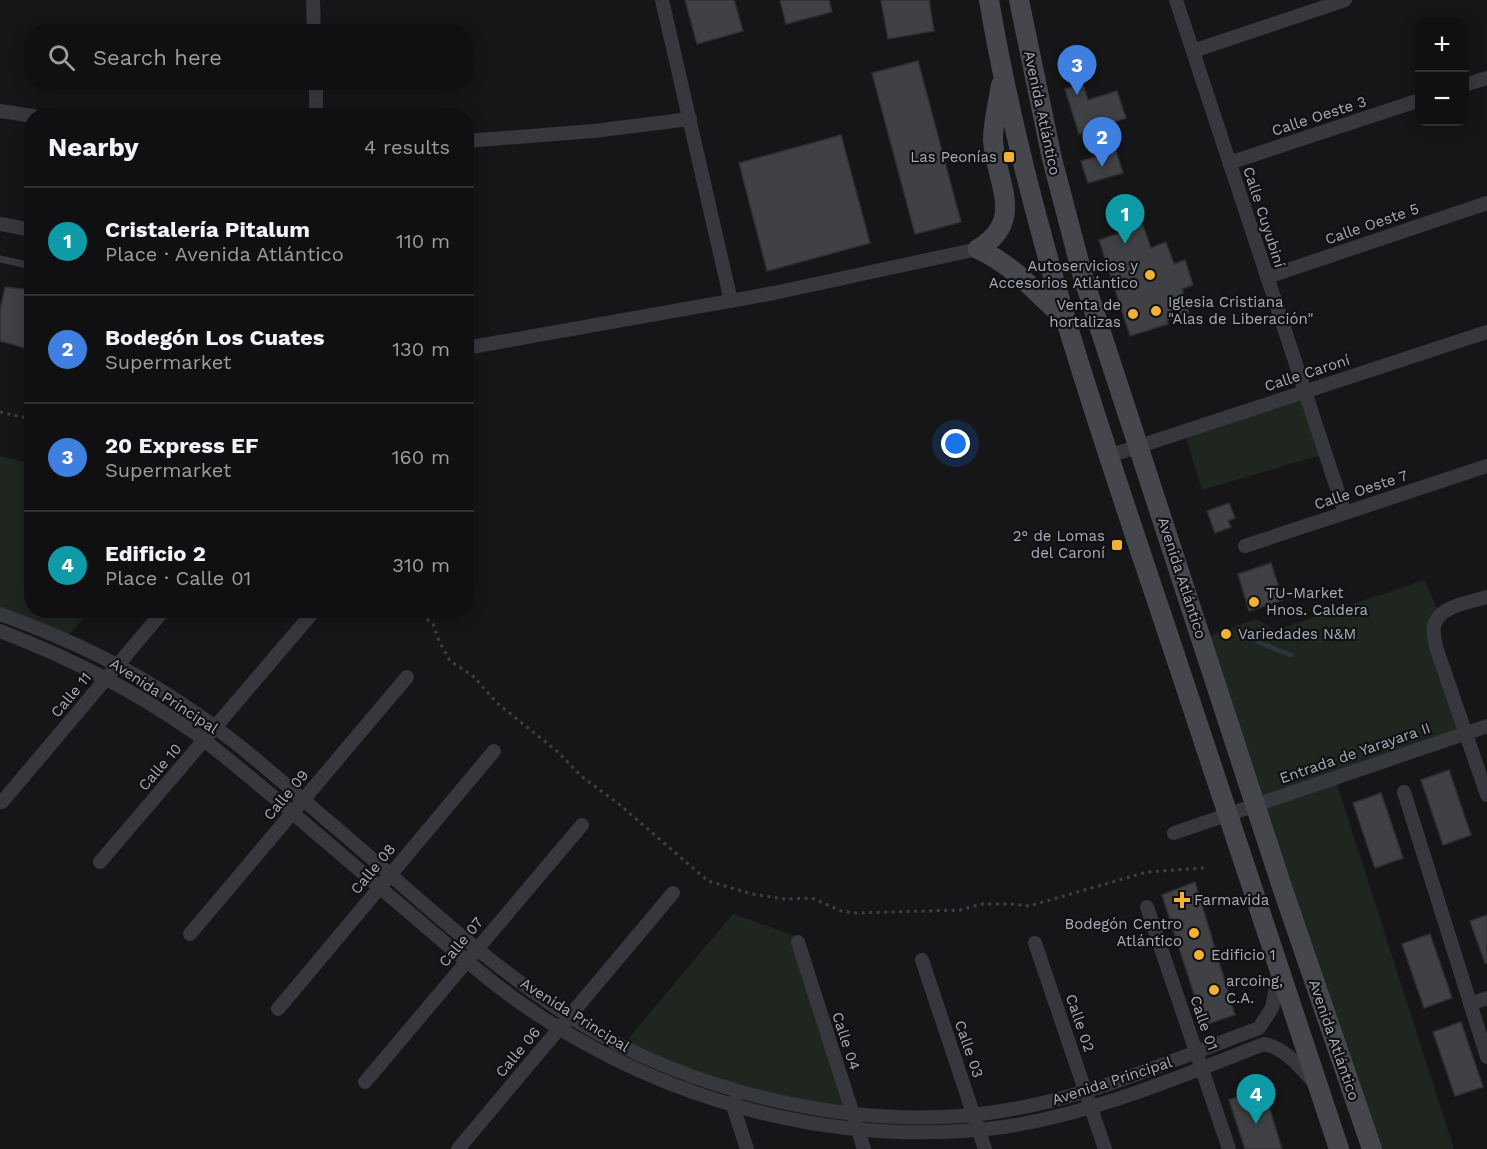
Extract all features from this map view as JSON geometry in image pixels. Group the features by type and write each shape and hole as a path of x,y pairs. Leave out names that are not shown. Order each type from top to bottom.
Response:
{"main road":[{"name":"Avenida Atlántico","path":"989,0 1003,74 1034,210 1065,318 1108,456 1339,1149"},
{"name":"Avenida Atlántico","path":"1019,0 1066,217 1089,298 1372,1149"},
{"path":"978,249 993,240 998,232 1006,205 993,139 1003,74"},
{"path":"978,249 1006,264 1065,318"}],"street":[{"path":"313,0 314,24"},
{"path":"662,0 731,300"},
{"name":"Calle Cuyubiní","path":"1176,0 1345,513"},
{"path":"1193,51 1345,0"},
{"path":"1469,83 1487,78"},
{"path":"316,90 316,108"},
{"name":"Calle Oeste 3","path":"1229,163 1415,101"},
{"path":"0,111 24,115"},
{"path":"474,140 594,131 690,119"},
{"name":"Calle Oeste 5","path":"1267,277 1487,203"},
{"path":"0,224 24,228"},
{"path":"474,347 731,300 978,249"},
{"name":"Calle Caroní","path":"1108,456 1487,332"},
{"name":"Calle Oeste 7","path":"1245,546 1487,466"},
{"path":"1487,597 1446,611 1440,615 1434,628 1437,647 1487,795"},
{"name":"Avenida Principal","path":"0,614 65,639 118,665 188,707 477,948 525,986 569,1016 635,1052 686,1073 738,1090 783,1101 852,1113 924,1118 1005,1111 1086,1091 1258,1028 1272,1008 1280,971"},
{"name":"Calle 11","path":"2,802 157,618"},
{"name":"Calle 10","path":"100,862 308,618"},
{"name":"Avenida Principal","path":"0,631 66,657 162,711 204,741 467,961 559,1029 641,1073 733,1106 804,1123 858,1131 920,1135 979,1131 1032,1122 1091,1108 1264,1044 1273,1046 1284,1053 1318,1087"},
{"name":"Calle 09","path":"190,934 407,677"},
{"name":"Entrada de Yarayara II","path":"1174,833 1487,726"},
{"name":"Calle 08","path":"278,1009 494,751"},
{"path":"1404,792 1487,1057"},
{"name":"Calle 07","path":"365,1082 582,825"},
{"name":"Calle 06","path":"458,1149 673,893"},
{"name":"Calle 01","path":"1147,907 1228,1149"},
{"name":"Calle 04","path":"798,942 864,1149"},
{"name":"Calle 02","path":"1035,942 1105,1149"},
{"name":"Calle 03","path":"922,960 985,1149"},
{"path":"1470,1004 1487,998"},
{"path":"738,1090 733,1106 747,1149"}],"lane":[{"path":"0,259 24,264"}],"path":[{"path":"0,412 24,417"},
{"path":"425,618 433,624 450,661 472,675 497,703 558,752 581,776 620,805 708,881 752,894 784,899 812,898 841,911 856,913 924,912 960,909 982,904 1029,906 1147,872 1204,868"}],"shaded area":[{"path":"1304,392 1325,454 1202,490 1184,431"},
{"path":"0,456 24,462 24,618 84,618 65,639 0,614"},
{"path":"1424,580 1440,615 1434,628 1466,733 1335,778 1454,1149 1372,1149 1202,638 1256,619 1276,630"},
{"path":"733,914 795,936 852,1113 783,1101 622,1046"}],"building":[{"path":"685,0 734,0 743,31 697,44"},
{"path":"780,0 829,0 832,12 786,24"},
{"path":"881,0 929,0 934,31 888,39"},
{"path":"918,61 961,222 915,234 872,73"},
{"path":"1083,84 1088,100 1117,91 1126,118 1079,134 1065,89"},
{"path":"841,135 870,243 767,271 739,163"},
{"path":"1116,151 1123,173 1088,183 1081,161"},
{"path":"1143,225 1151,248 1166,242 1174,264 1185,260 1193,285 1182,289 1189,313 1167,320 1168,324 1130,336 1099,240"},
{"path":"5,287 24,289 24,348 0,341 0,310"},
{"path":"1229,503 1235,518 1228,521 1231,527 1215,533 1207,511"},
{"path":"1271,563 1283,600 1249,611 1238,574"},
{"path":"1449,770 1471,835 1443,845 1421,780"},
{"path":"1381,793 1403,858 1375,868 1353,803"},
{"name":"Edificio 1","path":"1195,882 1235,1015 1204,1025 1162,895"},
{"path":"1487,915 1487,963 1485,963 1470,921"},
{"path":"1430,934 1452,998 1424,1008 1402,944"},
{"path":"1461,1022 1483,1087 1455,1096 1433,1032"},
{"path":"1263,1087 1282,1149 1245,1149 1229,1100"}],"waterway":[{"path":"1254,631 1258,642 1291,655"}],"place":[{"name":"20 Express EF","path":"1077,95"},
{"name":"Las Peonías","path":"1009,157"},
{"name":"Bodegón Los Cuates","path":"1102,167"},
{"name":"Cristalería Pitalum","path":"1125,244"},
{"name":"Autoservicios y Accesorios Atlántico","path":"1150,275"},
{"name":"Iglesia Cristiana \"Alas de Liberación\"","path":"1156,311"},
{"name":"Venta de hortalizas","path":"1133,314"},
{"name":"2° de Lomas del Caroní","path":"1117,545"},
{"name":"TU-Market Hnos. Caldera","path":"1254,602"},
{"name":"Variedades N&M","path":"1226,634"},
{"name":"Farmavida","path":"1182,900"},
{"name":"Bodegón Centro Atlántico","path":"1194,933"},
{"name":"Edificio 1","path":"1199,955"},
{"name":"arcoing, C.A.","path":"1214,990"},
{"name":"Edificio 2","path":"1256,1124"}]}
